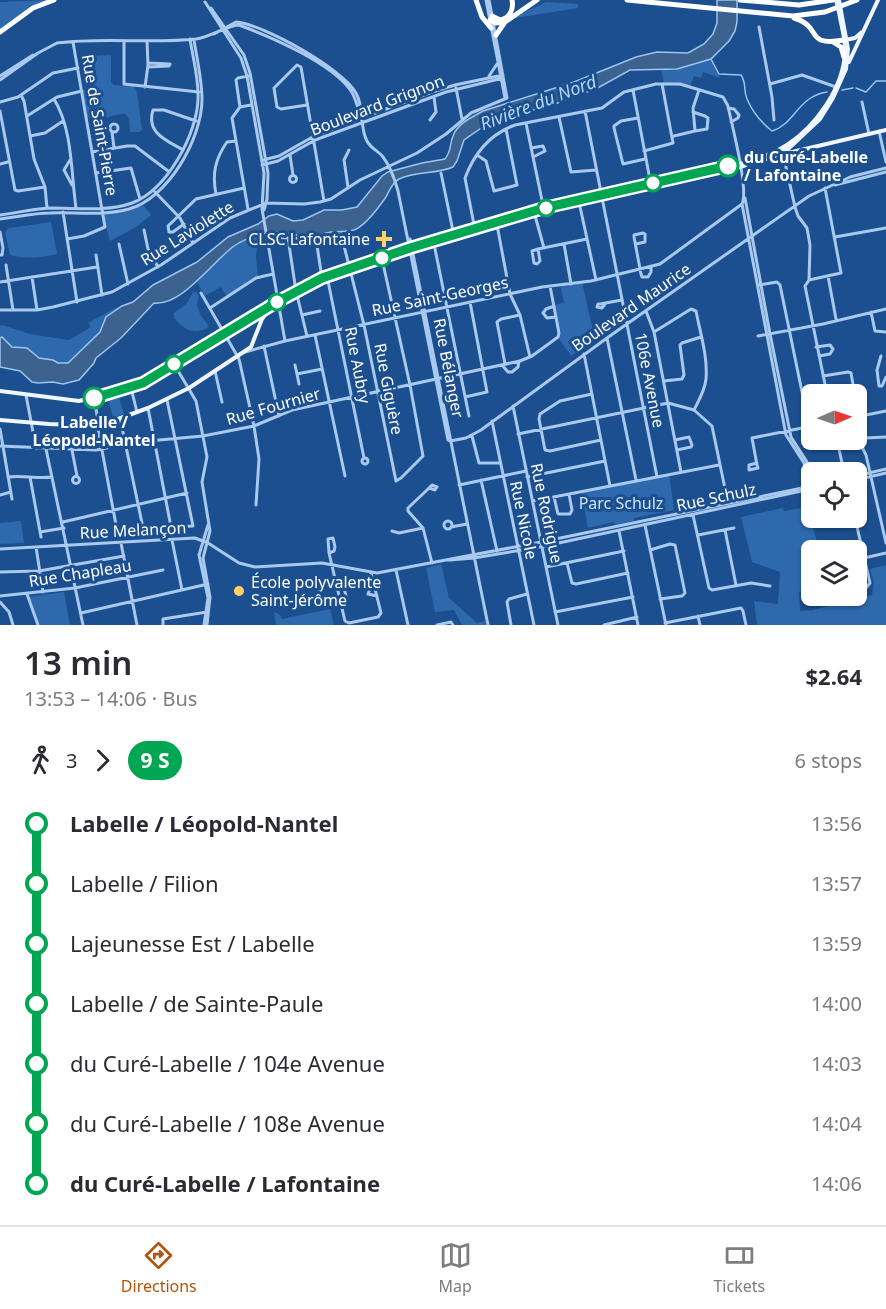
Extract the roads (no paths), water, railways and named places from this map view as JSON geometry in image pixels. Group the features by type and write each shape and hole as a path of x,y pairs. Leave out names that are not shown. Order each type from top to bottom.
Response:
{"highway":[{"path":"0,32 33,8 54,0"},
{"path":"476,0 481,16 492,21 505,22"},
{"path":"492,21 507,17 512,10 512,0"},
{"path":"496,35 505,22 537,0"},
{"path":"627,0 787,16 822,13 857,0"},
{"path":"740,0 799,5 836,0"},
{"path":"787,16 806,23 819,40 833,42 845,39"},
{"path":"833,42 840,47 844,57"}],"main road":[{"path":"836,0 848,53 847,65"},
{"path":"775,156 820,119 878,0"},
{"path":"845,39 856,37 863,31"},
{"path":"836,88 843,68 845,39"},
{"path":"0,391 74,401 131,388 296,291 324,277 544,210 886,130"},
{"path":"796,141 806,149"},
{"path":"740,165 771,154 796,141"},
{"name":"Rue Saint-Georges","path":"0,420 99,426 167,400 238,357 254,344 260,324 272,305"},
{"path":"254,317 258,318 260,324"}],"street":[{"path":"487,0 496,35 502,77"},
{"path":"204,1 242,58 249,76 268,176 263,216"},
{"path":"492,21 502,77"},
{"name":"Rue Bélanger","path":"224,29 235,25 242,26 312,58 347,86 356,100 368,143 382,156 396,184 488,625"},
{"path":"759,27 774,120"},
{"path":"0,78 54,44 192,39 224,29"},
{"path":"0,217 48,211 103,213 142,204 173,175 197,121 200,92 192,39"},
{"path":"124,41 124,84 200,92"},
{"path":"145,87 148,65 147,41"},
{"name":"Rue de Saint-Pierre","path":"73,42 103,213"},
{"path":"488,77 498,62"},
{"path":"170,64 170,66 148,65 170,64"},
{"path":"307,105 278,109 274,90 295,65 301,67 324,201"},
{"path":"0,102 21,95 53,72 78,68"},
{"path":"770,84 802,75 836,88"},
{"path":"248,209 232,118 240,106 236,80 249,76"},
{"name":"Boulevard Grignon","path":"264,162 278,161 312,139 362,120 488,77 502,77"},
{"name":"Boulevard Grignon","path":"362,120 434,97 456,87 502,77"},
{"name":"Rue Laviolette","path":"0,310 37,310 76,303 102,295 158,267 221,223 248,209 264,203 304,204 324,201 417,153 443,136 462,118 475,110 506,99 502,77"},
{"path":"645,151 673,143 662,84"},
{"path":"475,230 465,178 484,144 506,129 602,108 624,92 662,84 680,84 723,97 728,108 740,165 755,269 790,444 803,462"},
{"path":"456,87 462,118"},
{"path":"633,90 651,185"},
{"path":"695,131 693,112 699,90"},
{"path":"27,117 54,99 68,93 82,91"},
{"path":"21,95 34,159 45,187 48,211"},
{"path":"430,120 436,112 434,97"},
{"path":"54,99 62,113 70,160 64,170 73,186 76,211"},
{"path":"862,102 868,134"},
{"path":"240,106 254,104"},
{"path":"728,108 734,109 739,115 731,122"},
{"path":"185,151 156,134 152,126 153,110 164,110 197,121"},
{"path":"0,111 15,190 45,187"},
{"name":"106e Avenue","path":"585,111 657,477"},
{"path":"673,136 707,129 708,118 693,112"},
{"path":"559,117 571,172 596,170"},
{"path":"638,118 621,121 614,126 621,162 623,164 646,159"},
{"path":"29,136 45,133 63,121"},
{"path":"526,123 544,210"},
{"path":"477,155 486,161 494,191 517,185 506,129"},
{"path":"879,131 886,162"},
{"path":"112,132 114,148"},
{"path":"216,194 214,170 227,142 236,141"},
{"path":"92,152 135,146 173,175"},
{"path":"531,148 543,146 545,151 533,157"},
{"path":"348,188 344,160 349,150"},
{"path":"76,211 124,207 154,192 185,151"},
{"path":"289,153 293,175"},
{"path":"783,154 795,207 798,216 807,228 810,248 809,280 805,286 825,384"},
{"path":"0,164 9,162"},
{"path":"96,173 131,168 142,204"},
{"name":"Boulevard Maurice","path":"450,441 472,435 606,338 795,207 850,177 886,170"},
{"path":"441,173 454,237"},
{"path":"184,224 173,232 168,232 168,226 196,199 244,188"},
{"path":"809,280 841,273 825,189"},
{"path":"154,192 179,217 193,243"},
{"path":"745,198 742,204 750,239"},
{"path":"579,201 596,280"},
{"name":"Rue Saint-Georges","path":"245,352 285,341 470,302 550,286 596,280 651,267 666,261 742,204"},
{"path":"253,207 261,209 263,216 285,341"},
{"path":"62,211 76,303"},
{"path":"67,239 103,229 105,224 103,213"},
{"path":"534,213 544,248"},
{"path":"496,224 510,294 520,315 530,357"},
{"path":"834,237 886,228"},
{"path":"144,230 148,249 158,267"},
{"path":"0,232 4,252 1,255"},
{"path":"636,244 645,242 643,232 634,236 641,269"},
{"name":"Rue Giguère","path":"316,239 341,234 364,325 396,481 423,456 410,385"},
{"path":"267,235 316,239"},
{"path":"288,238 296,291 307,337"},
{"name":"Rue Aubry","path":"316,239 339,330 364,458"},
{"path":"538,249 540,261 537,264 534,263 532,251 538,249 587,239"},
{"path":"434,243 469,416"},
{"path":"119,244 128,284"},
{"path":"564,244 572,284"},
{"path":"96,255 102,295"},
{"path":"382,259 410,385"},
{"path":"6,265 13,310"},
{"path":"0,282 97,267"},
{"name":"Rue Saint-Georges","path":"641,269 642,277 648,277 651,267"},
{"path":"210,308 256,278 273,274"},
{"path":"828,276 836,319"},
{"path":"32,277 37,310"},
{"path":"759,285 777,282 780,285 801,385"},
{"name":"Rue Fournier","path":"2,446 72,450 101,449 203,436 254,426 292,410 519,361 530,357 558,338 550,286"},
{"path":"201,293 238,357 259,459 256,505"},
{"path":"606,303 622,300"},
{"path":"465,397 487,392 470,302"},
{"name":"Rue Fournier","path":"554,306 543,313 547,318 556,318"},
{"path":"654,333 691,309 696,311 706,378 703,393 694,411"},
{"path":"758,336 886,309"},
{"path":"302,315 320,311"},
{"path":"645,311 654,333 681,472"},
{"path":"871,312 875,331 886,332"},
{"path":"519,361 518,367 508,372 504,364 497,322 520,315"},
{"path":"315,335 345,476"},
{"path":"664,381 682,379 684,375 680,345 682,342 701,337"},
{"path":"606,338 636,481"},
{"path":"816,347 830,345 833,349 830,354 818,356"},
{"path":"264,346 279,416"},
{"path":"584,354 610,486"},
{"path":"881,356 877,370 879,386 882,386 886,377"},
{"path":"174,364 196,401"},
{"path":"295,364 299,384"},
{"path":"297,374 322,369"},
{"path":"215,371 222,402"},
{"path":"823,376 848,372 851,373 853,384"},
{"path":"195,384 207,461 203,487 210,531 203,558 210,597 205,625"},
{"path":"131,388 137,412"},
{"path":"592,394 560,401 540,414 541,430 545,450 550,451 601,440"},
{"path":"26,395 36,448"},
{"path":"94,398 101,449 117,530 193,526 167,400"},
{"path":"518,435 668,403 694,411 709,421 712,426 728,504"},
{"name":"Rue Rodrigue","path":"512,405 558,625"},
{"path":"148,408 171,527"},
{"path":"867,415 886,411"},
{"path":"120,418 143,529"},
{"name":"Rue Nicole","path":"492,421 534,625"},
{"path":"757,463 752,438 801,428"},
{"path":"0,429 12,500"},
{"path":"788,431 807,462"},
{"path":"472,435 479,463 500,463"},
{"path":"675,440 689,437 692,445 677,450"},
{"path":"886,437 865,438 861,445 866,455 886,543"},
{"path":"46,449 83,625"},
{"path":"72,450 77,476"},
{"path":"527,477 605,461"},
{"path":"532,501 719,465"},
{"path":"459,485 526,471"},
{"path":"867,476 886,471"},
{"path":"8,477 52,477"},
{"path":"30,477 41,537"},
{"path":"481,480 497,551"},
{"path":"429,488 408,508 408,511 423,528 432,563"},
{"name":"Rue Schulz","path":"474,556 801,490"},
{"path":"0,495 11,492"},
{"path":"62,522 187,493"},
{"path":"554,497 558,514 570,514 572,510 569,494"},
{"path":"693,512 708,588 712,590 752,583 770,586"},
{"path":"644,522 665,624 698,615 741,608 746,625"},
{"path":"451,527 467,524"},
{"path":"40,532 64,528"},
{"path":"392,531 399,533 423,528"},
{"path":"619,528 638,625"},
{"path":"698,535 734,528"},
{"path":"725,530 736,585"},
{"name":"Rue Melançon","path":"0,549 195,538 206,542 239,563 255,567 332,564 371,573 474,556"},
{"path":"329,553 334,551 333,538 327,541 329,553 345,621 349,623 378,616 381,613 371,573"},
{"path":"172,540 182,590"},
{"path":"121,543 137,625"},
{"path":"650,550 670,544 675,545 685,593 682,596 660,599"},
{"path":"36,548 43,592"},
{"path":"546,567 624,551"},
{"path":"867,557 886,553"},
{"path":"0,572 70,566 124,556"},
{"path":"567,563 572,583 576,584 628,573"},
{"name":"Rue Chapleau","path":"0,596 75,588 163,570"},
{"path":"396,570 408,625"},
{"path":"867,570 870,583 867,587"},
{"path":"81,613 206,584"},
{"path":"337,585 343,584 347,600 341,602"},
{"path":"375,588 370,589 368,594 377,596"},
{"path":"27,594 38,625"},
{"path":"511,625 507,602 509,599 527,594"},
{"path":"555,612 633,597"},
{"path":"0,602 9,612 12,625"},
{"path":"163,625 163,619 207,612"},
{"path":"698,615 700,625"},
{"path":"604,625 637,617"},
{"path":"437,625 451,622 453,625"}],"water":[{"name":"Rivière du Nord","path":"717,0 737,0 737,22 729,41 711,59 677,69 630,70 594,90 553,105 493,120 464,140 453,167 406,176 396,181 372,216 354,230 309,237 270,232 244,240 225,253 186,291 165,302 154,303 121,338 96,358 79,380 63,384 38,383 32,382 20,371 0,367 0,338 2,337 12,347 27,348 39,358 68,363 100,332 106,317 122,306 133,302 153,285 197,262 228,237 277,214 293,221 303,220 324,210 357,207 382,176 388,172 445,159 458,128 465,121 483,111 574,82 636,57 657,52 688,53 704,44 713,34 717,23"}],"waterway":[{"path":"711,59 719,74 741,75 749,103 772,131 786,123 809,99 827,92"},
{"path":"856,88 866,92 876,81 886,81"},
{"path":"842,90 853,88"}],"place":[{"name":"du Curé-Labelle / Lafontaine","path":"728,166"},
{"name":"CLSC Lafontaine","path":"384,239"},
{"name":"Labelle / Léopold-Nantel","path":"94,398"},
{"name":"École polyvalente Saint-Jérôme","path":"239,591"}],"park label":[{"name":"Parc Schulz","path":"621,503"}]}
